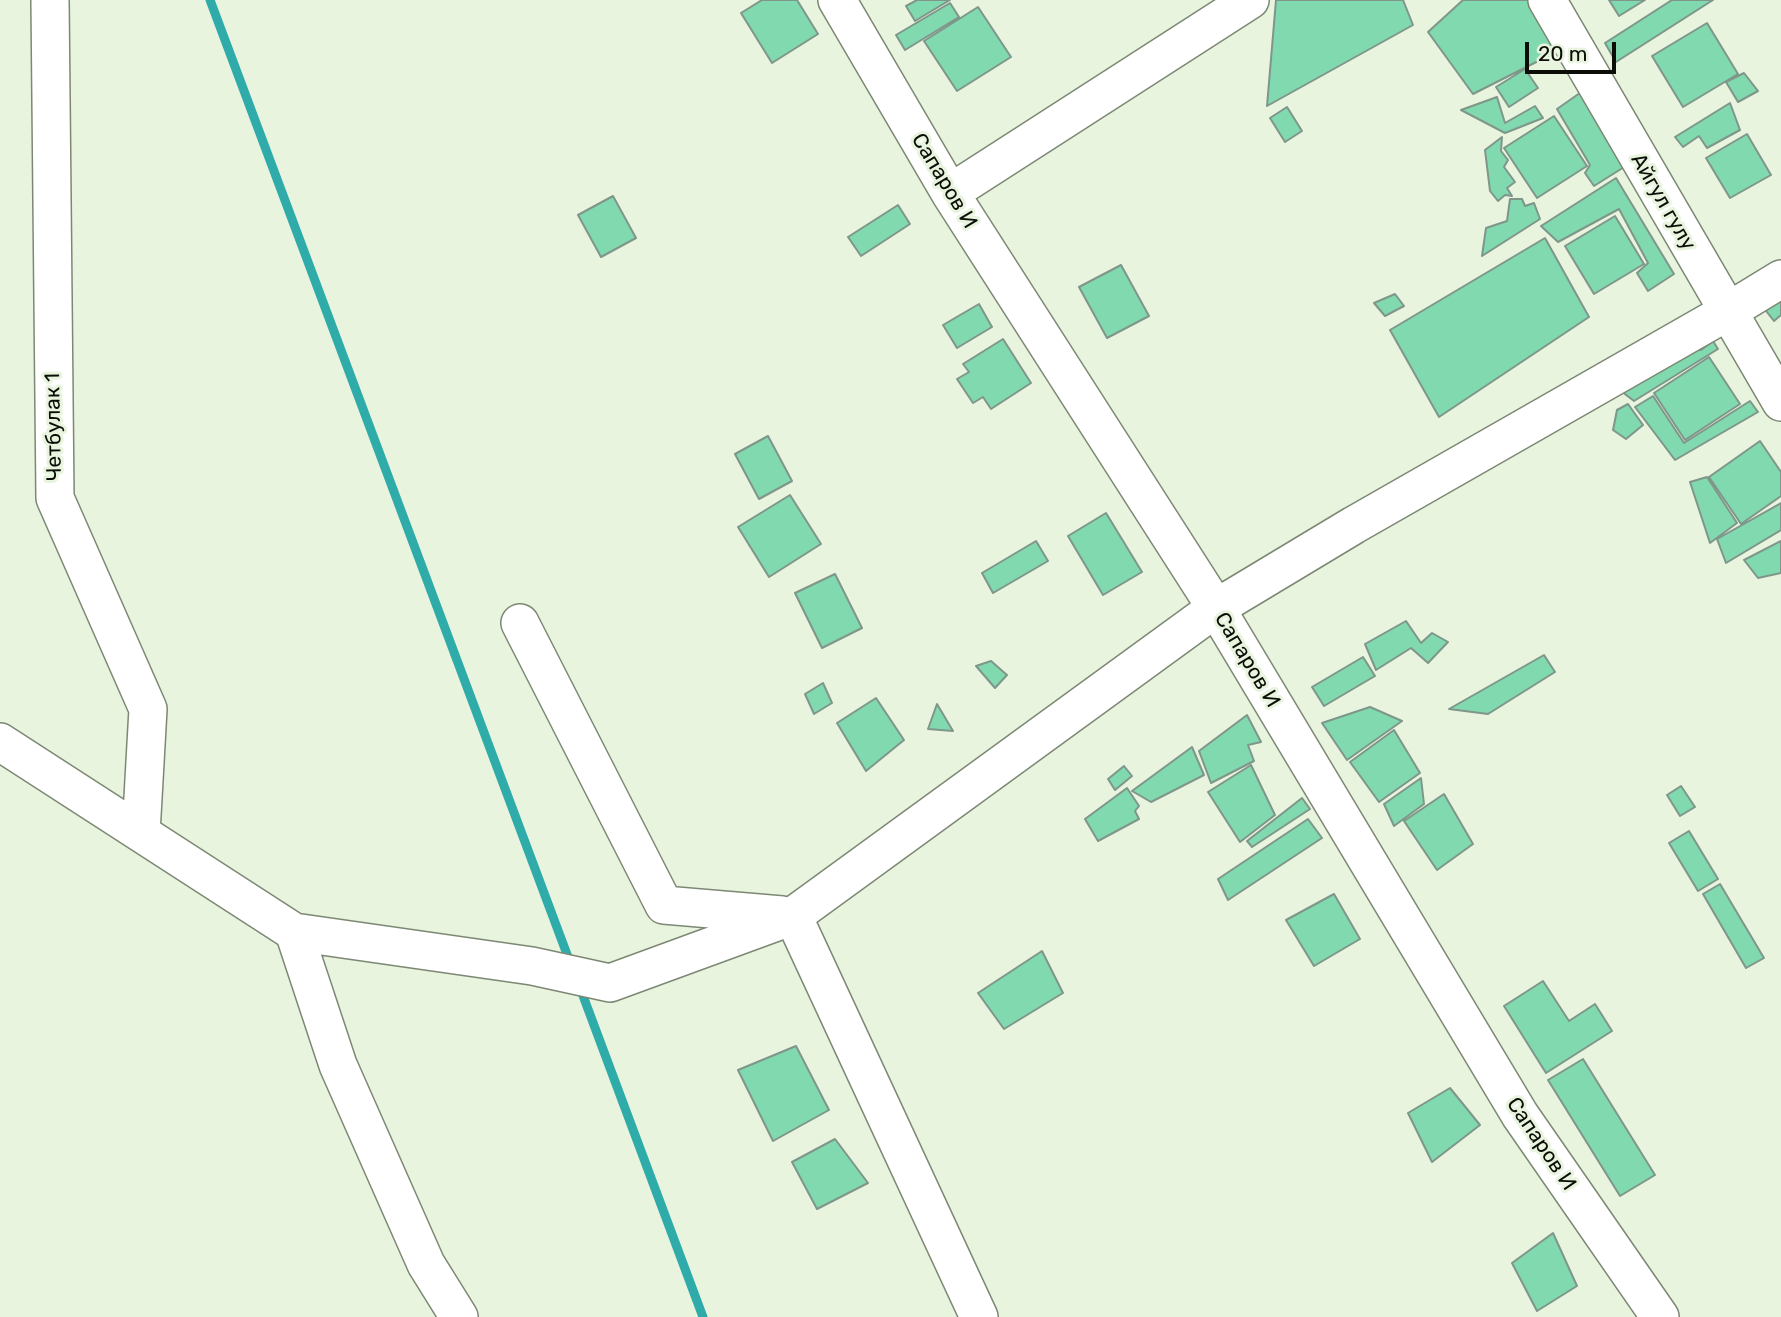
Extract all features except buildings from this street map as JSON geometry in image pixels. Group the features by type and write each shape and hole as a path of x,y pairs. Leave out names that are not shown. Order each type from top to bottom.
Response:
{"street":[{"name":"Четбулак 1","path":"50,0 55,498 148,709 141,833"},
{"name":"Сапаров И","path":"837,0 950,193 1216,608 1520,1115 1660,1317"},
{"path":"950,193 1250,0"},
{"name":"Айгул гулу","path":"1547,0 1781,402"},
{"path":"0,742 294,932 532,966 610,983 793,916 1216,608 1354,525 1781,279"},
{"path":"520,624 663,905 793,916"},
{"path":"793,916 979,1317"},
{"path":"294,932 338,1065 426,1264 459,1317"}],"waterway":[{"path":"210,0 571,965"},
{"path":"579,985 703,1317"}]}
